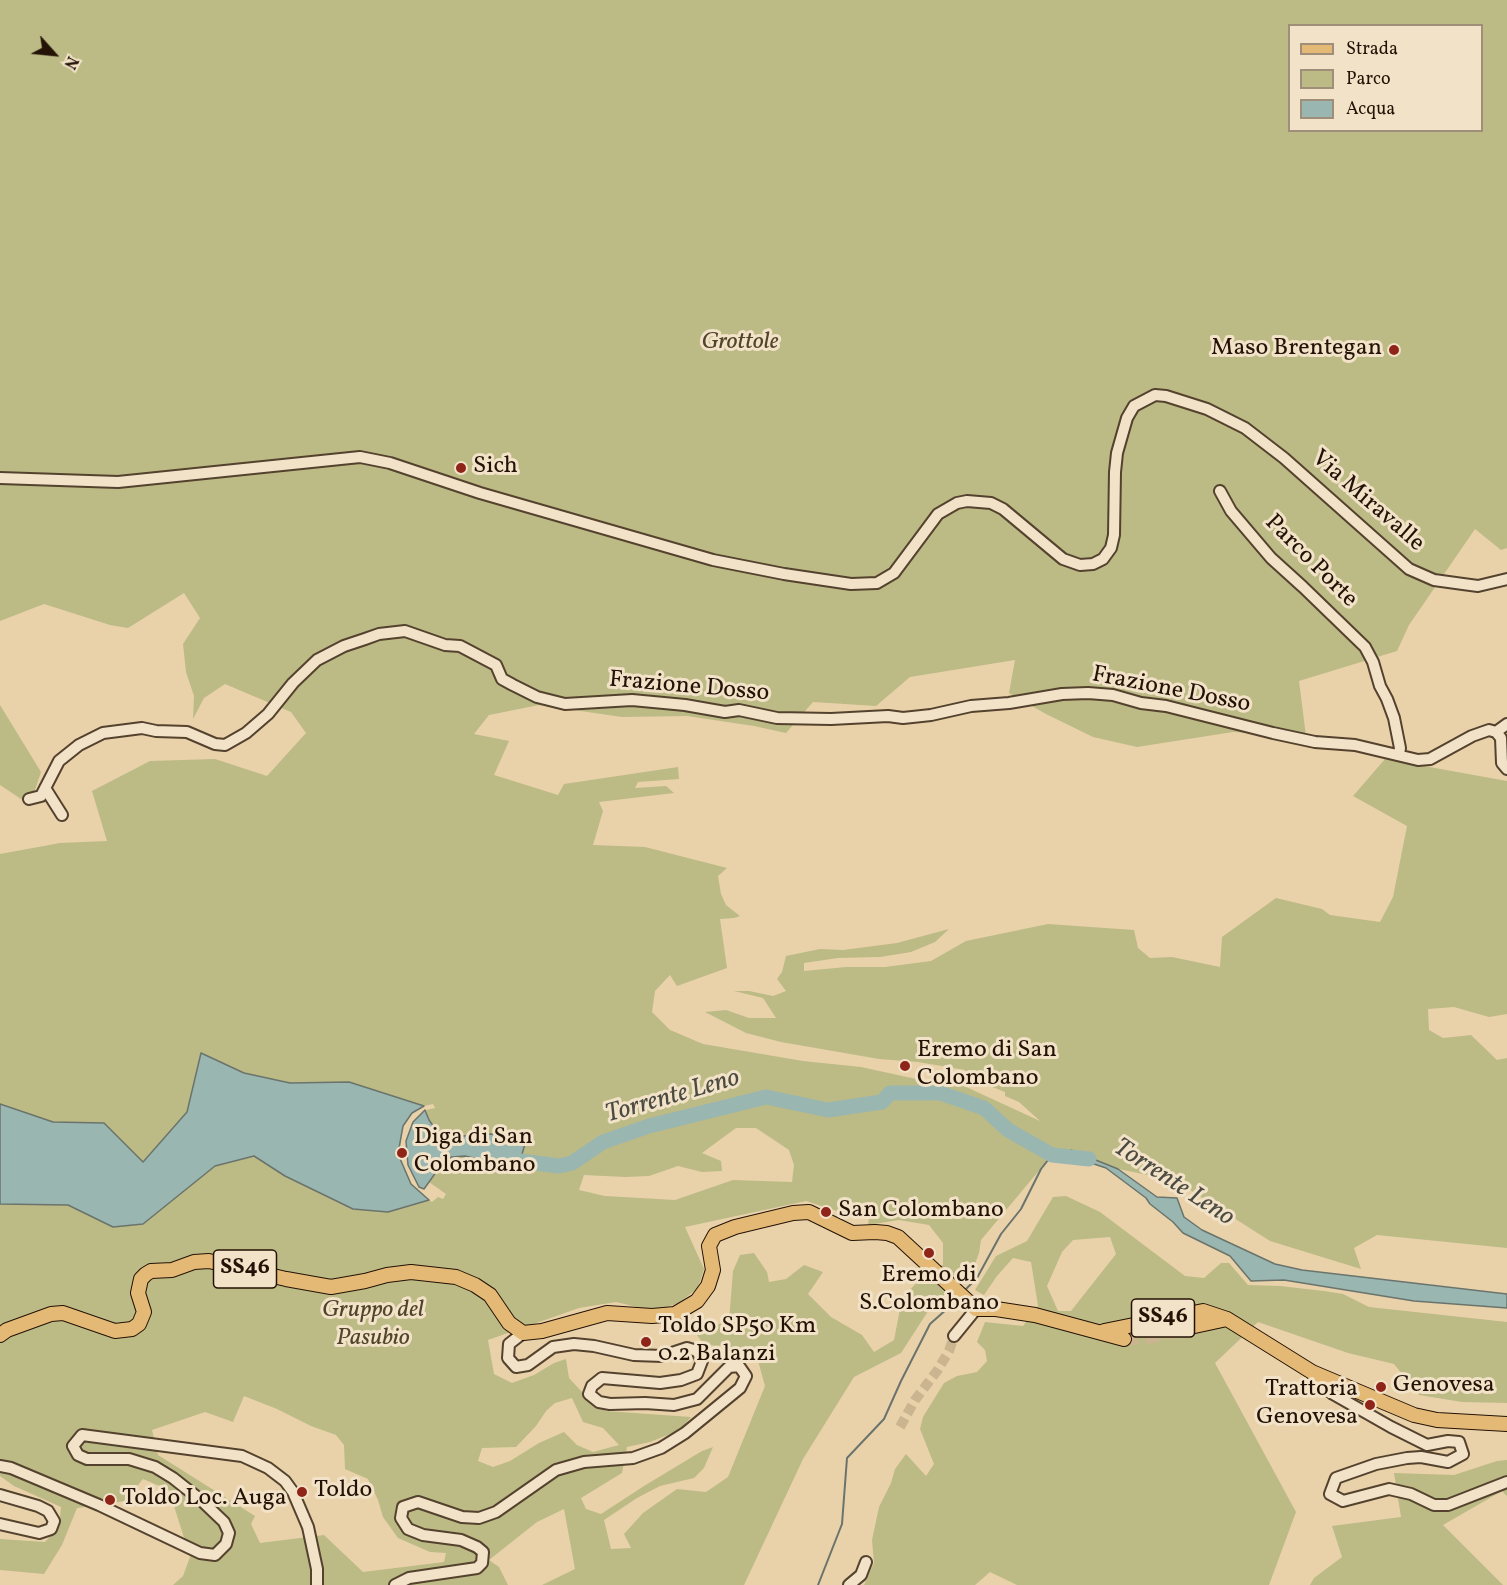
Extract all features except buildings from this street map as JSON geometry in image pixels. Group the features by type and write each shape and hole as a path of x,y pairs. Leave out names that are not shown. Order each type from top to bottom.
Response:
{"main road":[{"path":"523,1333 542,1331 607,1313 652,1316 675,1314 697,1301 708,1286 713,1270 709,1246 715,1235 735,1227 793,1213 809,1212 852,1233 888,1233 898,1237 974,1307"},
{"name":"SS46","path":"0,1335 51,1314 63,1313 115,1331 132,1329 139,1324 144,1312 138,1293 141,1279 146,1274 151,1271 172,1270 194,1262 209,1261 331,1287 411,1272 456,1277 475,1285 490,1295 509,1323 523,1333"},
{"name":"SS46","path":"974,1307 1035,1315 1099,1332 1203,1311 1227,1319 1312,1372 1426,1419 1507,1424"},
{"name":"SS46","path":"1190,1327 1227,1319"},
{"path":"1099,1332 1124,1339"}],"street":[{"name":"Via Miravalle","path":"0,478 118,482 360,457 390,463 480,493 713,560 851,584 877,583 894,573 938,514 957,503 967,501 991,503 1003,509 1063,559 1080,565 1093,564 1103,559 1111,548 1114,535 1115,472 1117,453 1125,426 1134,406 1150,396 1166,396 1207,409 1245,428 1284,458 1409,569 1434,580 1455,584 1478,586 1507,579"},
{"name":"Parco Porte","path":"1220,491 1231,511 1271,558 1365,647 1394,718 1400,748 1397,755"},
{"name":"Frazione Dosso","path":"29,799 40,796 59,761 79,744 103,733 142,728 187,732 215,744 225,745 246,733 268,714 293,683 317,660 344,646 372,636 405,631 445,645 460,646 496,665 502,679 513,686 537,698 565,704 632,700 685,705 725,712 739,710 777,718 831,719 888,716 903,718 931,715 971,706 1009,703 1062,694 1088,693 1113,695 1141,703 1166,706 1301,739 1355,745 1397,755"},
{"path":"1496,732 1507,724"},
{"path":"1397,755 1418,760 1430,759 1489,730 1496,732 1501,738 1502,763 1507,769"},
{"path":"45,788 62,815"},
{"path":"954,1336 974,1307"},
{"path":"395,1585 409,1578 477,1568 483,1563 483,1552 477,1547 461,1540 423,1535 408,1529 401,1518 403,1507 418,1502 462,1517 479,1518 496,1512 556,1470 584,1462 633,1458 661,1448 685,1433 740,1388 746,1376 739,1366 729,1367 697,1399 674,1405 599,1402 589,1394 592,1386 602,1378 660,1383 681,1380 697,1374 702,1360 697,1351 687,1348 663,1356 634,1355 574,1344 553,1347 528,1365 516,1367 508,1358 509,1344 523,1333"},
{"path":"1312,1372 1320,1384 1332,1394 1391,1427 1427,1445 1448,1441 1459,1442 1463,1454 1448,1462 1421,1457 1376,1464 1336,1478 1330,1494 1343,1501 1389,1489 1411,1494 1434,1505 1448,1506 1507,1482"},
{"path":"0,1466 11,1468 99,1505 200,1552 215,1555 226,1544 229,1533 224,1522 173,1478 155,1467 129,1460 87,1459 78,1455 73,1446 82,1435 242,1456 268,1468 285,1480 293,1492 308,1527 317,1569 317,1585"},
{"path":"0,1495 38,1506 48,1511 54,1521 51,1529 39,1533 0,1524"},
{"path":"849,1585 861,1575 866,1562"}],"green space":[{"path":"0,0 1507,0 1507,548 1501,550 1475,529 1409,625 1397,651 1299,681 1306,736 1233,732 1137,747 1093,737 1009,693 1015,660 910,677 876,706 813,702 786,733 687,716 622,717 539,705 489,715 474,734 509,741 494,775 558,795 564,784 678,767 679,779 638,782 635,788 666,786 674,793 599,802 603,811 593,845 645,847 727,868 718,876 721,894 726,905 740,916 720,919 727,968 677,986 670,975 655,991 652,1012 670,1030 703,1044 803,1061 861,1067 930,1082 964,1086 1040,1121 1019,1102 1005,1096 1005,1092 969,1078 965,1070 918,1062 879,1059 781,1042 746,1033 705,1012 726,1010 749,1018 776,1018 763,998 734,991 749,991 773,996 786,991 777,979 782,972 786,956 820,949 843,950 897,943 949,929 935,942 911,952 880,957 838,958 804,963 804,971 846,967 885,967 931,961 966,941 1048,924 1134,930 1138,948 1150,958 1172,957 1220,967 1222,937 1276,898 1322,909 1330,915 1380,922 1393,897 1407,826 1353,796 1385,759 1507,781 1507,1014 1489,1017 1454,1007 1428,1009 1429,1030 1443,1038 1471,1035 1497,1060 1507,1058 1507,1248 1377,1235 1354,1248 1361,1269 1270,1241 1176,1181 1052,1155 981,1240 972,1272 932,1305 901,1353 854,1377 803,1459 744,1585 542,1585 575,1569 564,1509 537,1522 489,1560 499,1567 508,1585 173,1585 183,1576 190,1557 169,1490 143,1479 125,1501 77,1508 62,1545 44,1574 0,1570 0,1539 45,1542 59,1527 61,1507 14,1486 0,1476 0,1204 68,1205 113,1227 143,1224 215,1166 254,1156 285,1176 388,1212 429,1200 432,1202 438,1197 443,1199 446,1194 429,1182 445,1161 452,1157 465,1156 500,1165 523,1149 527,1137 491,1134 451,1137 436,1130 429,1120 426,1110 435,1108 433,1104 424,1106 349,1082 290,1083 244,1073 201,1053 187,1112 142,1162 104,1123 53,1122 0,1104 0,854 60,843 107,841 92,791 150,761 215,759 267,776 306,733 291,712 225,684 204,698 193,719 194,696 186,672 183,644 200,618 184,593 128,628 110,625 44,604 0,621","holes":["736,1128 756,1128 789,1150 794,1165 792,1182 733,1180 675,1200 605,1196 579,1190 584,1175 649,1176 678,1166 702,1172 722,1171 721,1161 702,1153","846,1199 870,1210 868,1225 899,1220 929,1225 943,1243 943,1265 921,1272 917,1282 902,1299 894,1340 874,1352 862,1335 831,1317 808,1294 823,1272 804,1265 786,1279 769,1282 767,1272 754,1253 740,1255 733,1271 729,1321 692,1328 704,1345 726,1346 757,1357 765,1386 728,1477 706,1492 677,1489 643,1513 624,1534 631,1548 611,1549 604,1520 660,1486 694,1478 704,1468 713,1447 702,1451 601,1514 586,1509 581,1498 622,1473 627,1447 650,1442 680,1430 691,1417 606,1411 569,1378 566,1359 512,1383 494,1374 488,1340 579,1308 616,1302 654,1311 679,1303 698,1288 704,1269 685,1227 806,1201 840,1212","244,1396 336,1435 344,1445 345,1469 368,1479 383,1517 398,1538 430,1552 446,1553 444,1562 363,1572 324,1535 260,1543 251,1524 255,1516 158,1455 152,1430 205,1412 233,1422","572,1398 583,1422 603,1428 619,1445 593,1452 577,1445 564,1432 539,1443 510,1461 493,1467 478,1461 482,1448 516,1447 555,1403"]},
{"path":"0,705 41,772 30,805 0,785"},
{"path":"1066,1196 1100,1212 1185,1276 1204,1278 1221,1263 1229,1263 1248,1285 1324,1291 1343,1294 1369,1307 1507,1322 1507,1403 1462,1402 1419,1395 1394,1364 1348,1353 1258,1322 1215,1363 1296,1512 1269,1585 1017,1585 990,1572 975,1585 864,1585 874,1563 872,1540 879,1507 895,1469 906,1454 926,1476 934,1464 920,1429 923,1417 944,1383 957,1376 977,1372 987,1361 985,1350 977,1342 985,1322 1023,1326 1038,1306 1031,1262 1013,1258 984,1295 975,1290 996,1256 1027,1241 1053,1197","holes":["1110,1237 1116,1254 1071,1311 1058,1311 1047,1286 1062,1252 1073,1240"]},
{"path":"1507,1460 1507,1496 1502,1491 1443,1525 1503,1585 1310,1585 1314,1578 1342,1557 1332,1526 1401,1517 1394,1473 1454,1475"}],"water":[{"path":"201,1053 244,1073 290,1083 349,1082 424,1106 412,1113 403,1126 398,1154 411,1184 429,1200 388,1212 353,1209 285,1176 254,1156 215,1166 143,1224 113,1227 68,1205 0,1204 0,1104 53,1122 104,1123 143,1162 187,1112"},
{"path":"425,1110 436,1130 451,1137 491,1134 527,1137 520,1161 511,1167 465,1156 452,1157 444,1161 424,1189 419,1187 408,1165 406,1141 413,1122"},
{"path":"1071,1150 1118,1169 1157,1197 1177,1198 1184,1217 1202,1230 1275,1264 1302,1270 1507,1294 1507,1308 1414,1301 1284,1280 1251,1281 1230,1256 1183,1233 1146,1198 1106,1168 1091,1163 1068,1161"}],"waterway":[{"name":"Torrente Leno","path":"520,1161 559,1166 572,1163 603,1142 649,1126 766,1097 828,1110 882,1102 890,1093 940,1093 984,1108 1008,1130 1052,1155 1089,1159"},
{"path":"964,1291 977,1278 1001,1234 1021,1209 1041,1169 1052,1155"},
{"path":"818,1585 842,1524 847,1458 884,1419 930,1324 957,1300"}],"tunnel":[{"path":"1124,1339 1153,1336 1190,1327"},
{"path":"900,1427 915,1400 949,1351 954,1336"}],"place":[{"name":"Maso Brentegan","path":"1394,350"},
{"name":"Sich","path":"461,468"},
{"name":"Eremo di San Colombano","path":"905,1066"},
{"name":"Diga di San Colombano","path":"402,1153"},
{"name":"San Colombano","path":"826,1212"},
{"name":"Eremo di S.Colombano","path":"929,1253"},
{"name":"Toldo SP50 Km 0.2 Balanzi","path":"646,1342"},
{"name":"Genovesa","path":"1381,1387"},
{"name":"Trattoria Genovesa","path":"1370,1405"},
{"name":"Toldo","path":"302,1492"},
{"name":"Toldo Loc. Auga","path":"110,1500"}],"park label":[{"name":"Grottole","path":"740,344"},
{"name":"Gruppo del Pasubio","path":"373,1326"}]}
